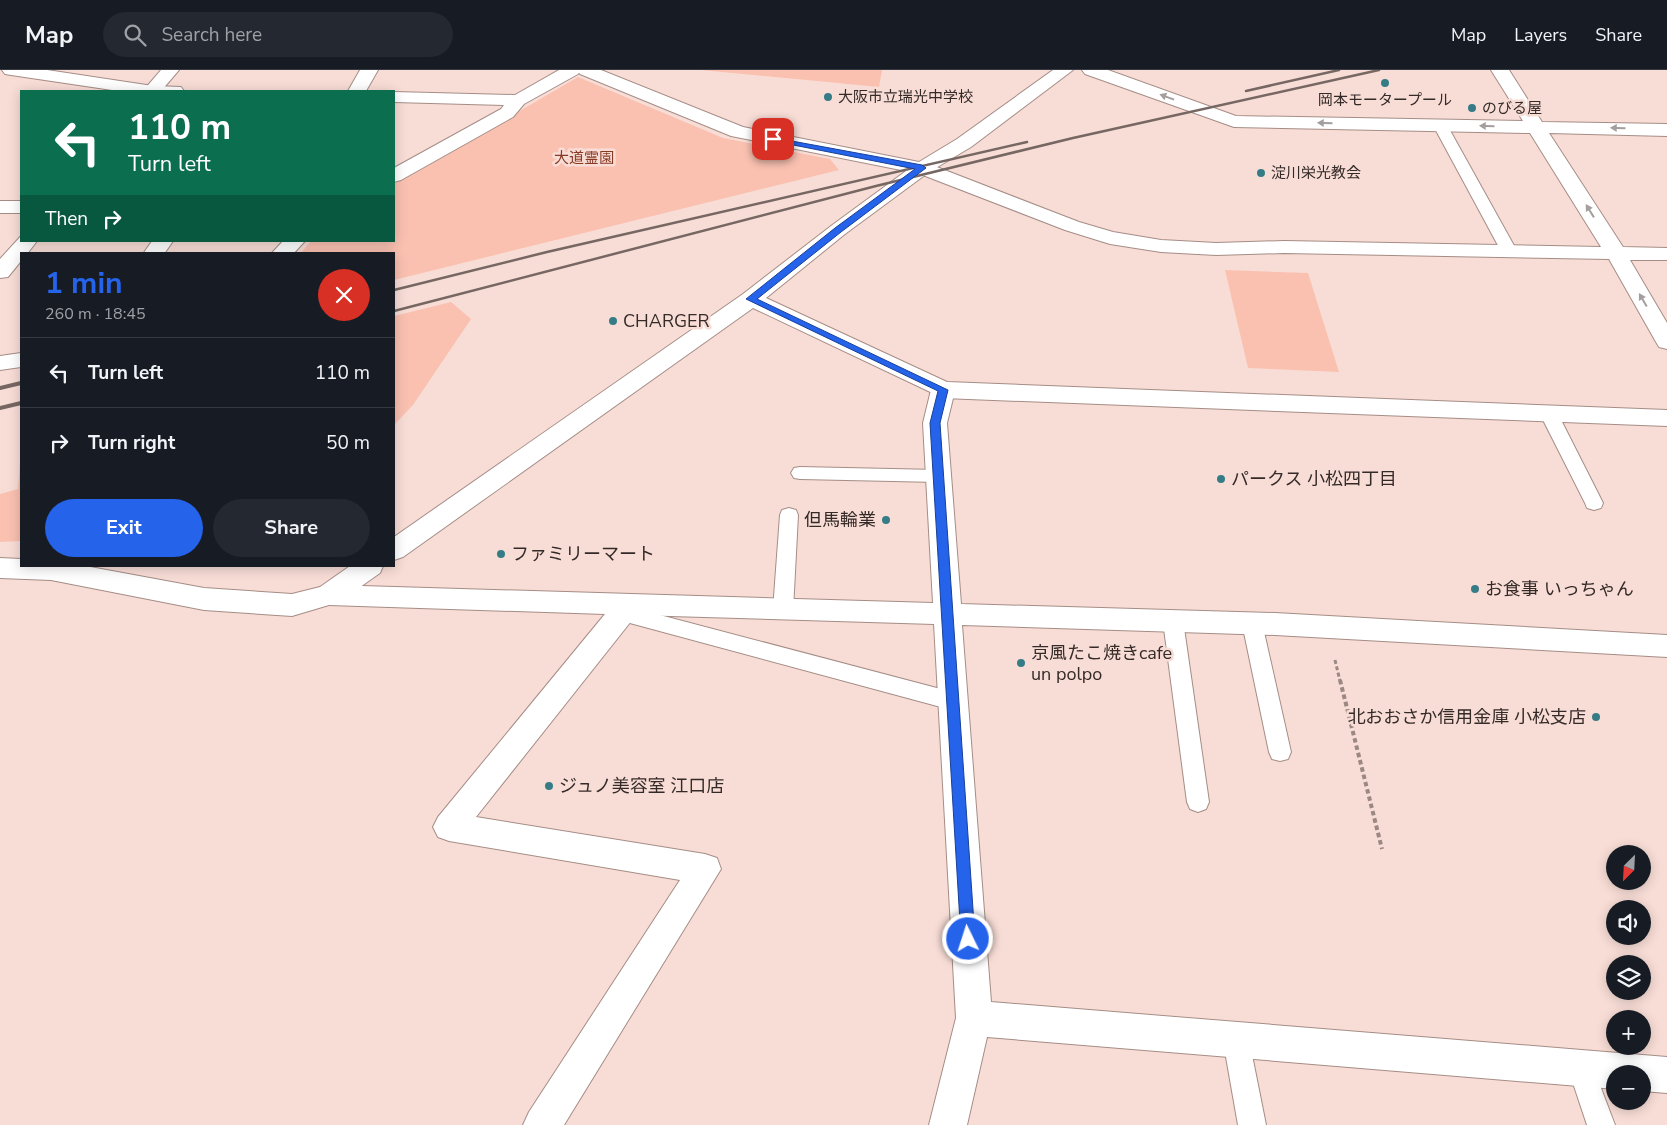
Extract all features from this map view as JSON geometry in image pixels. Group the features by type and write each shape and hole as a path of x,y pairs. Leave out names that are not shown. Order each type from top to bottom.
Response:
{"street":[{"path":"12,70 145,90"},
{"path":"153,90 170,70"},
{"path":"357,90 369,70"},
{"path":"395,175 507,113 518,100 572,70"},
{"path":"586,70 738,132 922,168 1072,226 1110,238 1160,246 1216,249 1284,247 1667,254"},
{"path":"395,549 751,299 838,230 922,168 964,143 1064,70"},
{"path":"1091,70 1234,121 1667,130"},
{"path":"1500,70 1616,253 1667,342"},
{"path":"395,97 518,100"},
{"path":"0,207 20,208"},
{"path":"0,272 26,242"},
{"path":"283,252 294,242"},
{"path":"751,299 943,390 1667,418"},
{"path":"0,363 20,360"},
{"path":"943,390 935,423 974,1018 948,1125"},
{"path":"329,595 369,567"},
{"path":"0,568 51,570 204,599 247,603 292,605 329,595 624,609 783,610 1252,623 1667,646"},
{"path":"542,1125 705,869 449,827 624,609"},
{"path":"974,1018 1667,1075"}],"lane":[{"path":"1440,125 1509,251"},
{"path":"1549,414 1594,503"},
{"path":"800,473 938,476"},
{"path":"783,610 789,514"},
{"path":"624,609 952,701"},
{"path":"1173,621 1198,802"},
{"path":"1252,623 1280,752"},
{"path":"1236,1040 1252,1125"},
{"path":"1581,1068 1601,1125"}],"path":[{"path":"1327,626 1382,849"}],"green space":[{"path":"701,70 882,70 879,87"},
{"name":"大道霊園","path":"578,77 723,138 830,159 839,170 395,280 395,252 302,252 310,242 395,242 395,183"},
{"path":"1225,270 1308,273 1339,372 1248,368"},
{"path":"451,302 471,319 413,405 395,424 395,316"},
{"path":"20,462 20,541 0,542 0,494 18,489"}],"railway":[{"path":"1246,91 1339,70"},
{"path":"395,311 876,186 1073,138 1379,70"},
{"path":"395,290 547,252 1027,142"},
{"path":"0,388 20,383"},
{"path":"0,408 20,403"}],"place":[{"name":"岡本モータープール","path":"1385,83"},
{"name":"大阪市立瑞光中学校","path":"828,97"},
{"name":"のびる屋","path":"1472,108"},
{"name":"淀川栄光教会","path":"1261,173"},
{"name":"CHARGER","path":"613,321"},
{"name":"パークス 小松四丁目","path":"1221,479"},
{"name":"但馬輪業","path":"886,520"},
{"name":"ファミリーマート","path":"501,554"},
{"name":"お食事 いっちゃん","path":"1475,589"},
{"name":"京風たこ焼きcafe un polpo","path":"1021,663"},
{"name":"北おおさか信用金庫 小松支店","path":"1596,717"},
{"name":"ジュノ美容室 江口店","path":"549,786"}],"route":[{"path":"773,139 922,168 838,230 751,299 943,390 935,423 968,939"}]}
